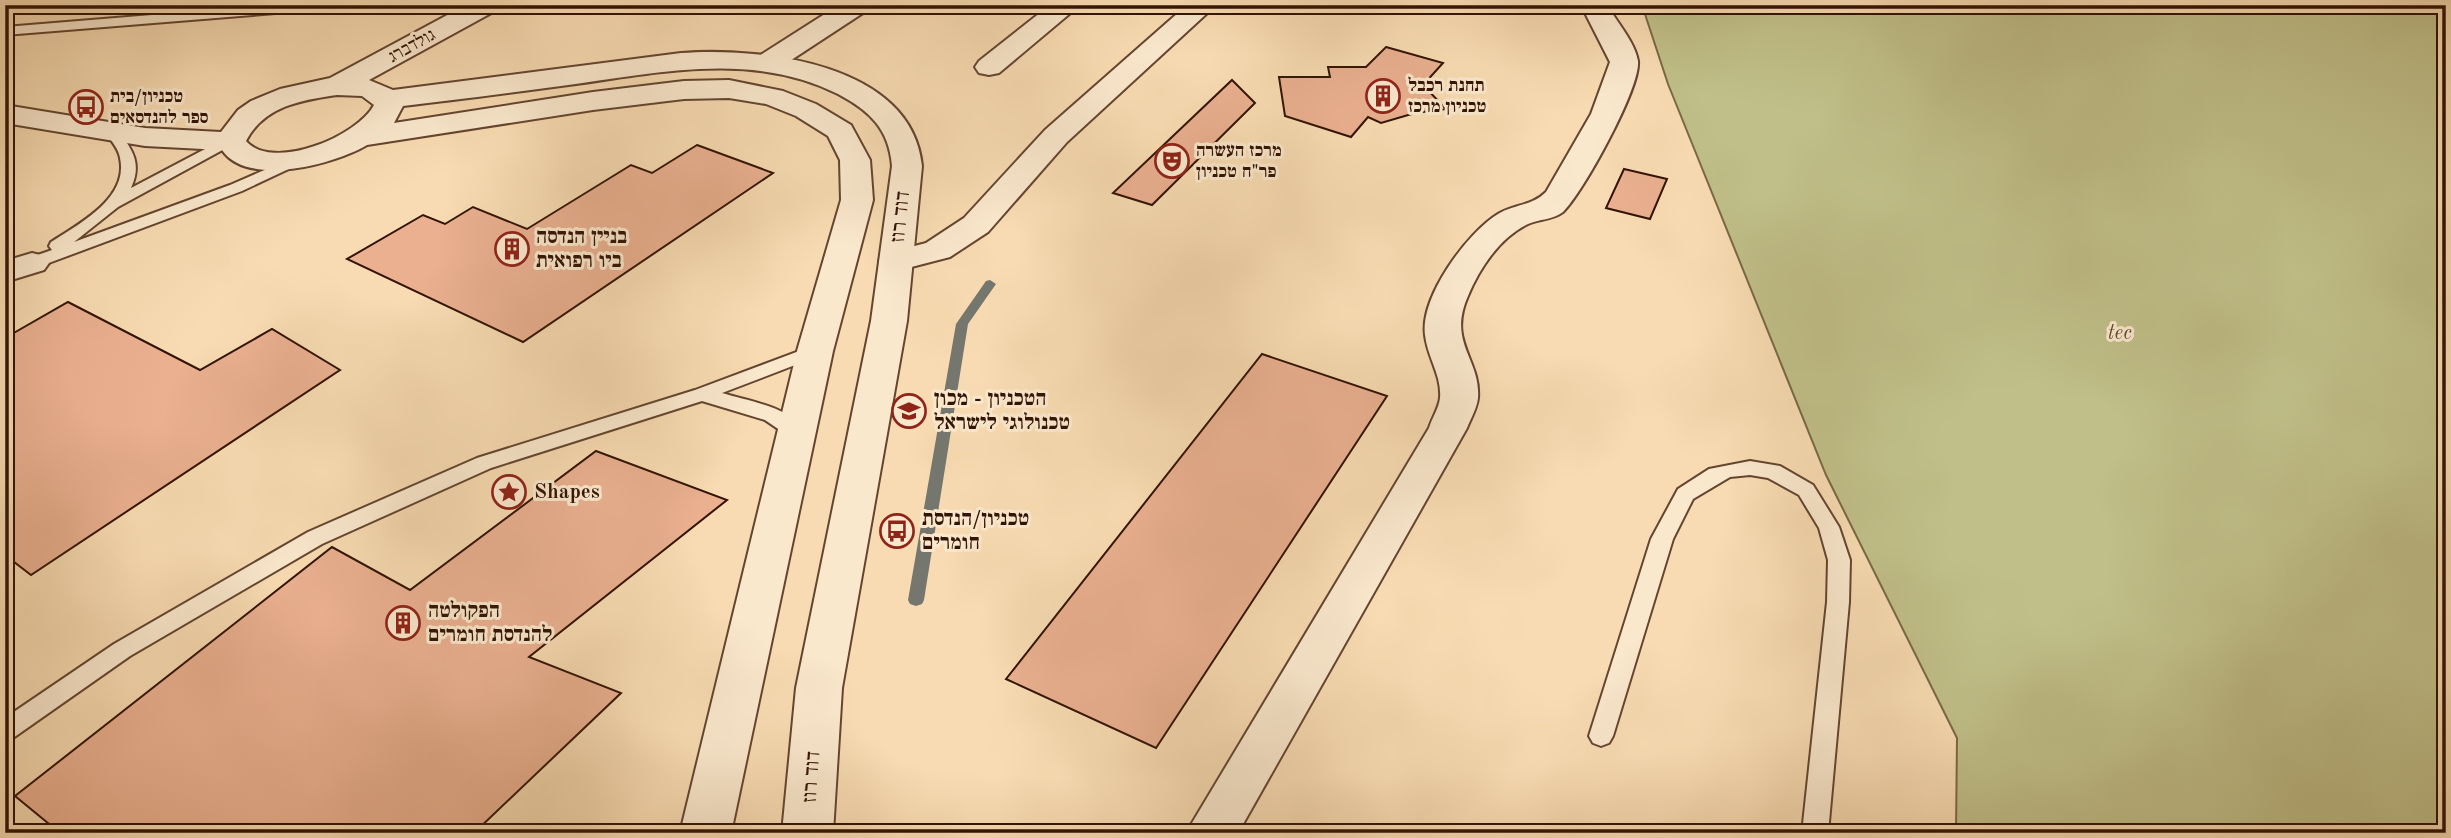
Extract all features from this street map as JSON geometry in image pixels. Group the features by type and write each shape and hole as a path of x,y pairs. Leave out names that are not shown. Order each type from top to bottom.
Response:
{"street":[{"name":"גולדברג","path":"337,86 486,5"},
{"path":"769,62 857,5"},
{"path":"989,67 1067,5"},
{"path":"897,261 938,250 976,225 1056,136 1203,5"},
{"path":"1211,833 1448,428 1460,395 1440,323 1450,295 1482,246 1501,226 1518,216 1549,207 1572,180 1620,83 1624,61 1594,5"},
{"path":"446,27 438,51 442,63 469,77 505,86"},
{"path":"387,99 446,27"},
{"name":"דוד רוז","path":"387,99 668,64 735,59 769,62 809,72 841,85 873,103 895,126 906,146 907,166 897,261 889,321 818,688 807,833"},
{"path":"337,86 358,86 378,92 387,99 389,105 387,115 362,137 342,147 306,157 273,160 253,158 240,153 231,141 237,126 248,115 289,95 337,86"},
{"path":"362,137 580,103 684,90 729,89 773,97 806,110 840,131 855,160 856,200 816,351 705,833"},
{"path":"5,114 114,134 189,142 231,141"},
{"path":"54,122 144,122 248,115"}],"lane":[{"path":"5,31 313,6"},
{"path":"18,267 101,216 124,187 130,171 128,155 114,134"},
{"path":"111,205 231,141"},
{"path":"18,267 236,188 306,157"},
{"path":"5,731 122,650 316,538 484,463 702,394 816,351"},
{"path":"702,394 772,415 797,432"},
{"path":"1601,736 1662,539 1685,494 1716,474 1729,470 1750,468 1773,471 1806,490 1829,527 1839,560 1815,833"}],"green space":[{"name":"tec","path":"1642,5 2446,5 2446,833 1956,833 1957,738 1826,475 1668,84"}],"building":[{"name":"תחנת רכבל טכניון מרכז","path":"1386,47 1443,63 1423,85 1446,109 1415,113 1381,123 1368,117 1351,137 1285,116 1279,77 1330,77 1328,67 1366,67"},
{"name":"מרכז העשרה פר\"ח טכניון","path":"1232,80 1255,103 1152,205 1113,193"},
{"name":"בניין הנדסה ביו רפואית","path":"697,145 773,173 523,342 347,259 423,215 445,224 473,207 527,229 631,165 652,173"},
{"path":"1624,169 1667,179 1650,219 1606,208"},
{"path":"68,302 200,370 272,329 340,370 31,575 5,555 5,338"},
{"path":"1262,354 1387,396 1156,748 1006,679"},
{"name":"הפקולטה להנדסת חומרים","path":"596,451 727,500 529,657 621,693 474,833 60,833 15,796 332,547 410,590"}],"waterway":[{"path":"916,600 962,324 990,284"}],"place":[{"name":"תחנת רכבל טכניון מרכז","path":"1383,96"},
{"name":"טכניון/בית ספר להנדסאים","path":"86,107"},
{"name":"מרכז העשרה פר\"ח טכניון","path":"1172,161"},
{"name":"בניין הנדסה ביו רפואית","path":"512,249"},
{"name":"הטכניון - מכון טכנולוגי לישראל","path":"909,411"},
{"name":"Shapes","path":"509,492"},
{"name":"טכניון/הנדסת חומרים","path":"897,531"},
{"name":"הפקולטה להנדסת חומרים","path":"403,623"}]}
